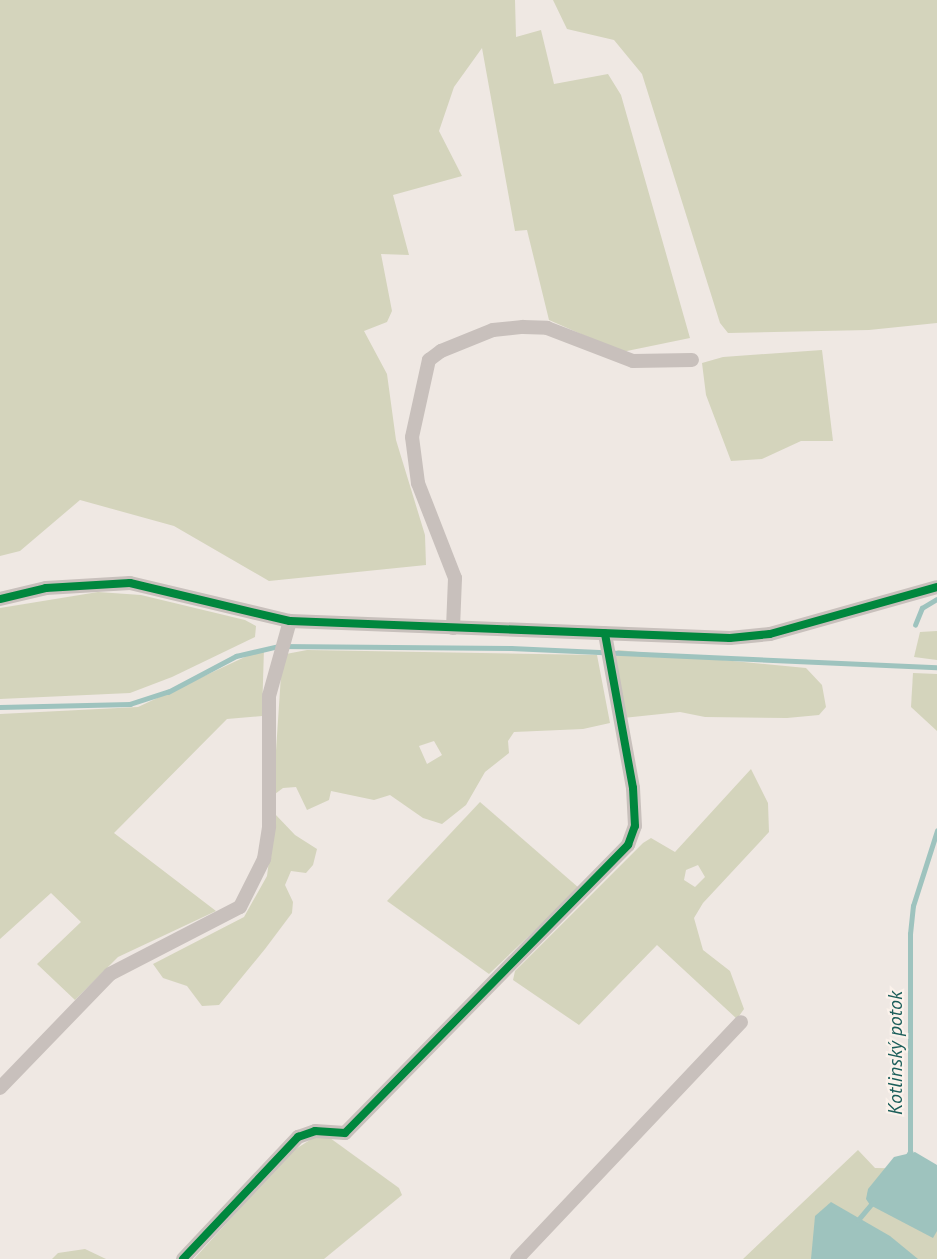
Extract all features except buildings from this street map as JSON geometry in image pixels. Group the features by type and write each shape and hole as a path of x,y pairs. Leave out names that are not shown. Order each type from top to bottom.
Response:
{"street":[{"path":"453,628 455,578 418,483 412,437 429,360 441,351 493,330 523,327 547,328 633,361 692,360"},
{"path":"0,599 46,588 130,583 290,621 730,638 770,634 937,587"},
{"path":"0,1088 110,974 240,907 264,859 269,826 269,696 290,621"},
{"path":"183,1259 298,1137 315,1131 345,1133 628,844 635,826 633,788 605,634"},
{"path":"517,1259 741,1022"}],"green space":[{"path":"0,0 515,0 516,37 541,30 554,84 608,74 621,95 690,338 622,352 549,320 527,230 515,231 482,48 454,87 439,131 462,176 393,195 409,255 381,254 392,311 387,322 364,331 387,374 396,440 425,535 426,565 269,581 174,526 80,500 20,551 0,556"},
{"path":"553,0 937,0 937,323 869,330 728,333 720,323 642,74 614,40 567,29"},
{"path":"822,350 833,441 801,441 762,459 731,461 706,395 702,363 723,357"},
{"path":"98,592 141,595 245,620 256,626 255,637 172,677 130,693 0,699 0,608"},
{"path":"937,631 937,660 914,657 920,632"},
{"path":"264,648 262,716 227,719 114,833 216,911 118,957 75,1000 37,964 81,922 51,893 0,939 0,714 138,707"},
{"path":"307,650 597,655 610,723 583,729 514,732 508,741 509,753 485,772 466,805 442,824 423,818 390,795 374,800 331,791 329,800 307,810 296,787 283,788 275,794 282,660 286,654","holes":["434,741 442,755 427,764 419,746"]},
{"path":"618,650 806,668 822,685 826,707 819,715 787,718 705,717 680,712 623,718 612,655"},
{"path":"913,673 937,674 937,731 911,707"},
{"path":"751,769 768,803 769,832 703,903 694,918 703,950 730,971 744,1009 737,1019 657,945 579,1025 513,980 515,971 643,843 651,838 675,852","holes":["698,865 705,877 695,887 684,880 686,870"]},
{"path":"480,802 579,888 489,974 387,901"},
{"path":"275,814 295,835 317,849 313,865 306,873 291,871 285,885 293,902 292,913 265,949 219,1005 202,1006 187,986 163,978 153,964 244,917 267,876"},
{"path":"313,1138 330,1138 399,1188 402,1195 324,1259 194,1259 291,1152"},
{"path":"858,1150 875,1168 937,1169 937,1259 743,1259"},
{"path":"85,1249 106,1259 52,1259 58,1253"}],"water":[{"path":"915,1152 937,1165 937,1231 933,1238 870,1205 866,1199 868,1189 894,1157"},
{"path":"831,1202 890,1236 918,1259 811,1259 815,1216"}],"waterway":[{"path":"915,625 922,608 937,599"},
{"path":"0,707 130,704 168,692 236,656 279,646 511,648 937,667"},
{"name":"Kotlinský potok","path":"907,1157 910,1152 910,934 913,906 937,831"},
{"name":"Kotlinský potok","path":"858,1220 873,1202"}],"cycle path":[{"path":"0,599 46,588 130,583 290,621 730,638 770,634 937,587"},
{"path":"183,1259 298,1137 315,1131 345,1133 628,845 635,826 633,788 605,634"}]}
